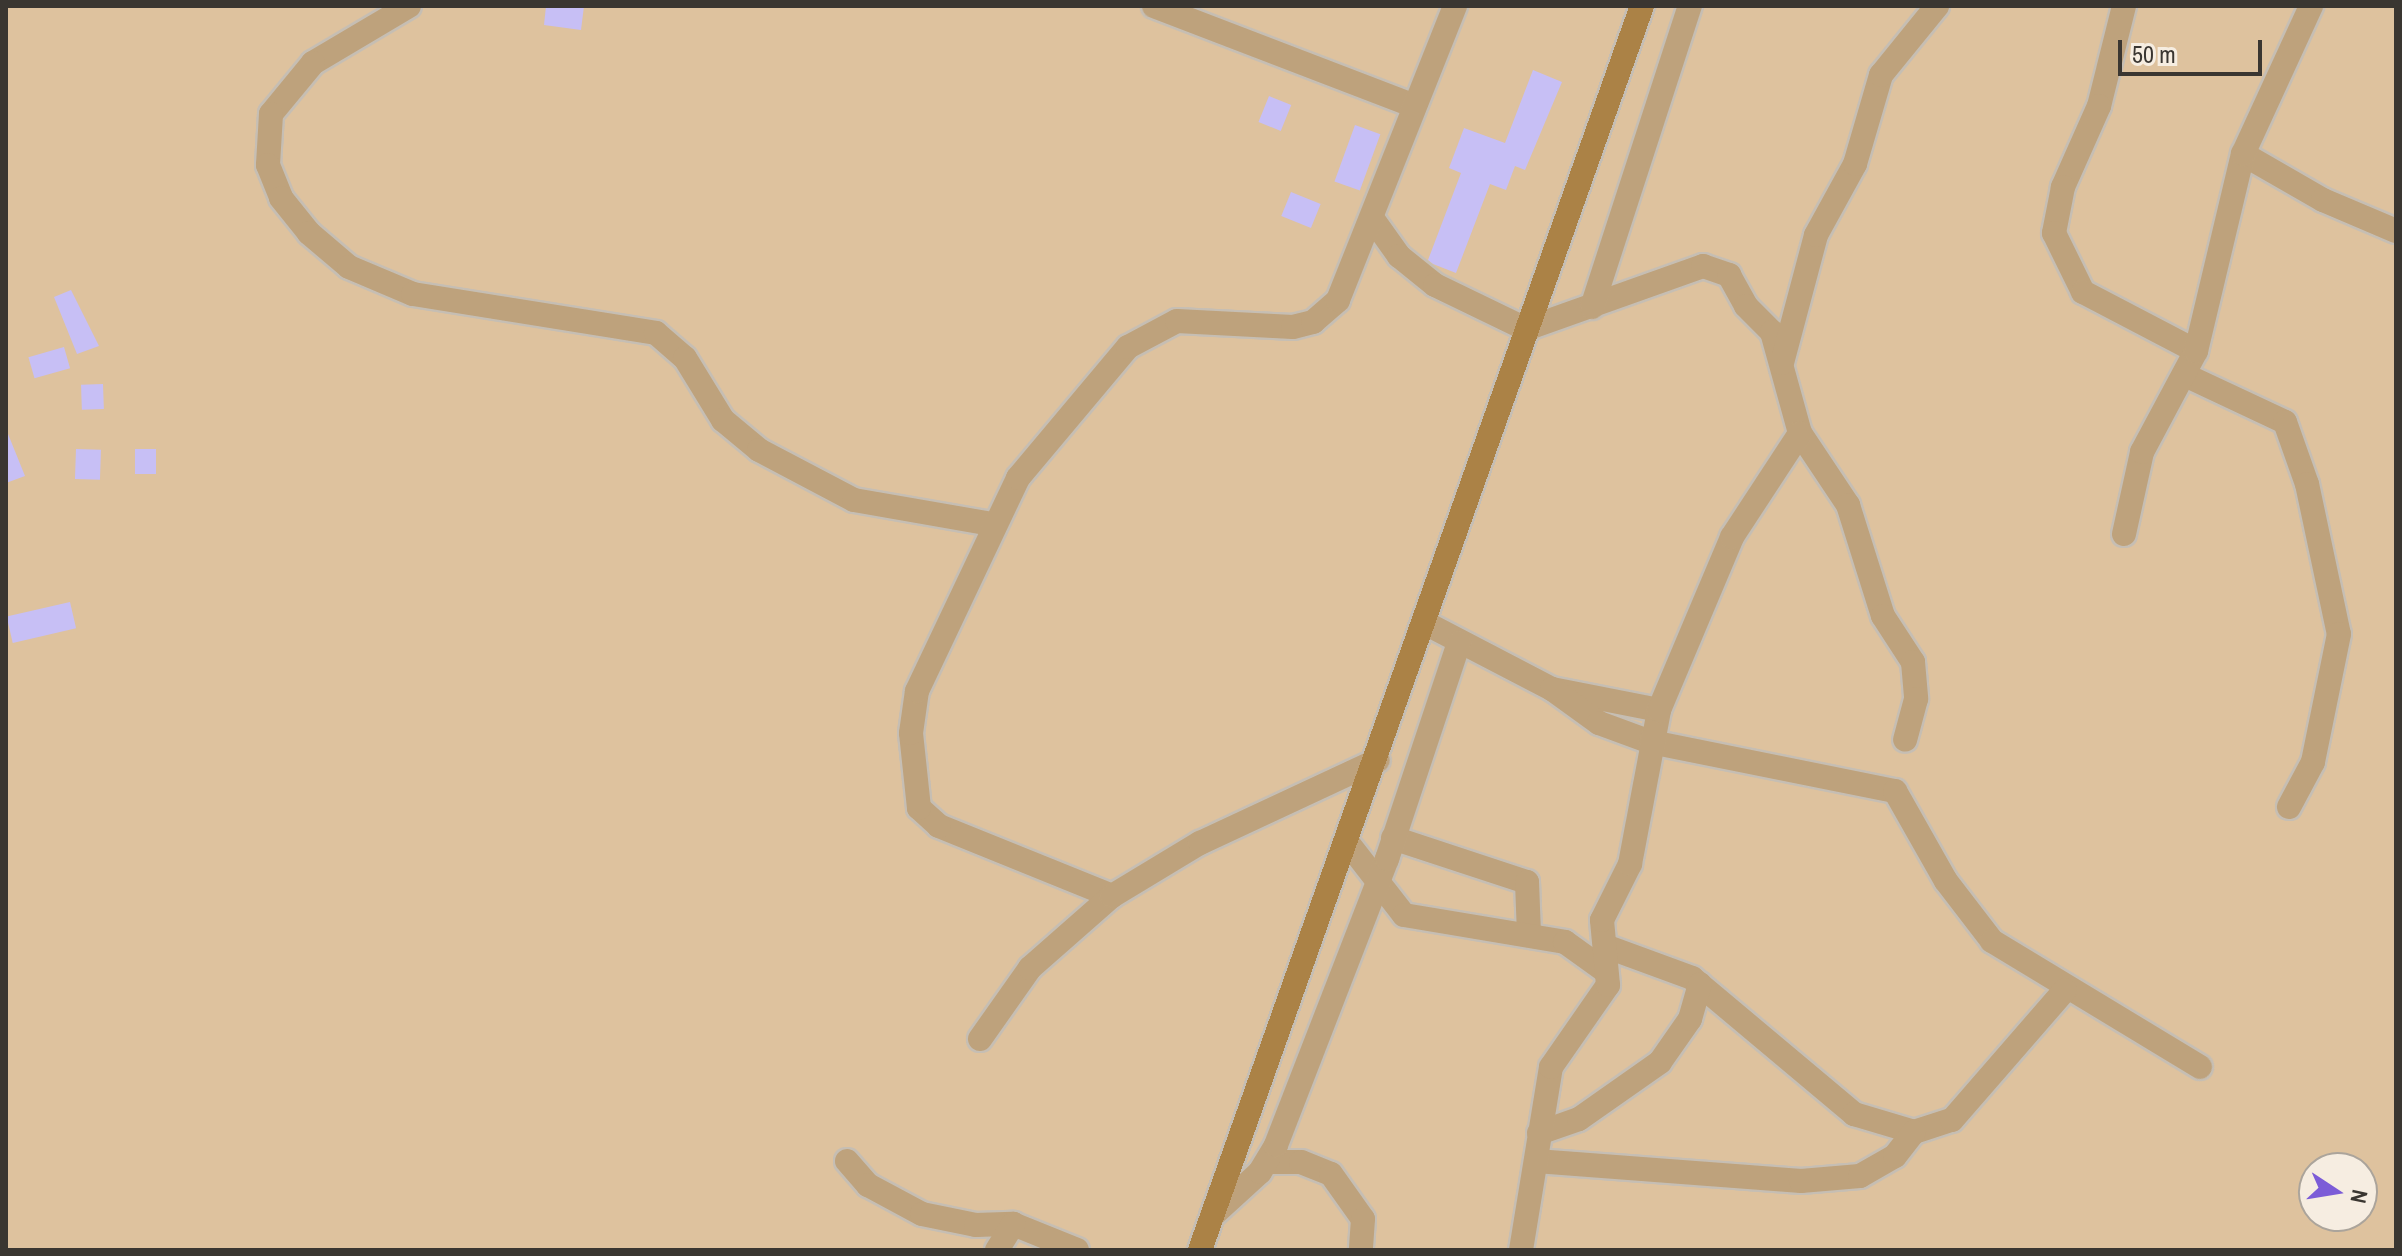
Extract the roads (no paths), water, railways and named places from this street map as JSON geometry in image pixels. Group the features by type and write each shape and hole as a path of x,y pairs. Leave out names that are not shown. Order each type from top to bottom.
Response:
{"street":[{"path":"409,6 313,63 271,114 268,165 281,198 309,233 349,267 391,288 656,333 685,358 723,420 759,450 854,500 991,524"},
{"path":"1154,6 1414,106"},
{"path":"1112,896 939,826 919,808 911,733 917,691 991,524 1048,438 1128,347 1177,321 1313,322 1338,300 1455,6"},
{"path":"1200,1250 1427,624 1526,329 1642,6"},
{"path":"1592,307 1690,6"},
{"path":"1780,371 1816,235 1855,164 1881,75 1937,6"},
{"path":"2124,6 2099,106 2063,187 2054,233 2083,292 2196,351"},
{"path":"2124,534 2142,452 2187,376 2196,351 2243,154 2297,18 2311,6"},
{"path":"2243,154 2396,231"},
{"path":"1372,218 1399,256 1435,285 1526,329 1718,267 1772,332 1780,371 1800,433 1848,505 1883,616 1913,662 1916,699 1905,740"},
{"path":"2187,376 2285,422 2307,484 2339,634 2313,762 2289,807"},
{"path":"1521,1250 1551,1067 1604,998 1605,907 1630,864 1659,710 1732,537 1800,433"},
{"path":"1427,624 1552,689 1599,723 1651,742 1895,791 1980,929 2065,990 2122,1016 2200,1067"},
{"path":"1212,1216 1267,1162 1379,879 1459,643"},
{"path":"1552,689 1659,710"},
{"path":"980,1039 1030,968 1112,896 1215,835 1378,760"},
{"path":"1393,838 1527,882 1529,934"},
{"path":"1348,843 1379,879 1393,904 1420,922 1529,934 1565,942 1604,958 1700,984 1854,1114 1914,1132"},
{"path":"1539,1133 1579,1119 1660,1062 1690,1019 1700,984"},
{"path":"1536,1161 1801,1181 1860,1176 1895,1156 1914,1132 1952,1120 2065,990"},
{"path":"847,1161 868,1185 922,1214 976,1225 1013,1224 1077,1250"},
{"path":"1267,1162 1301,1162 1331,1174 1363,1219 1361,1250"},
{"path":"997,1250 1013,1224"}]}
